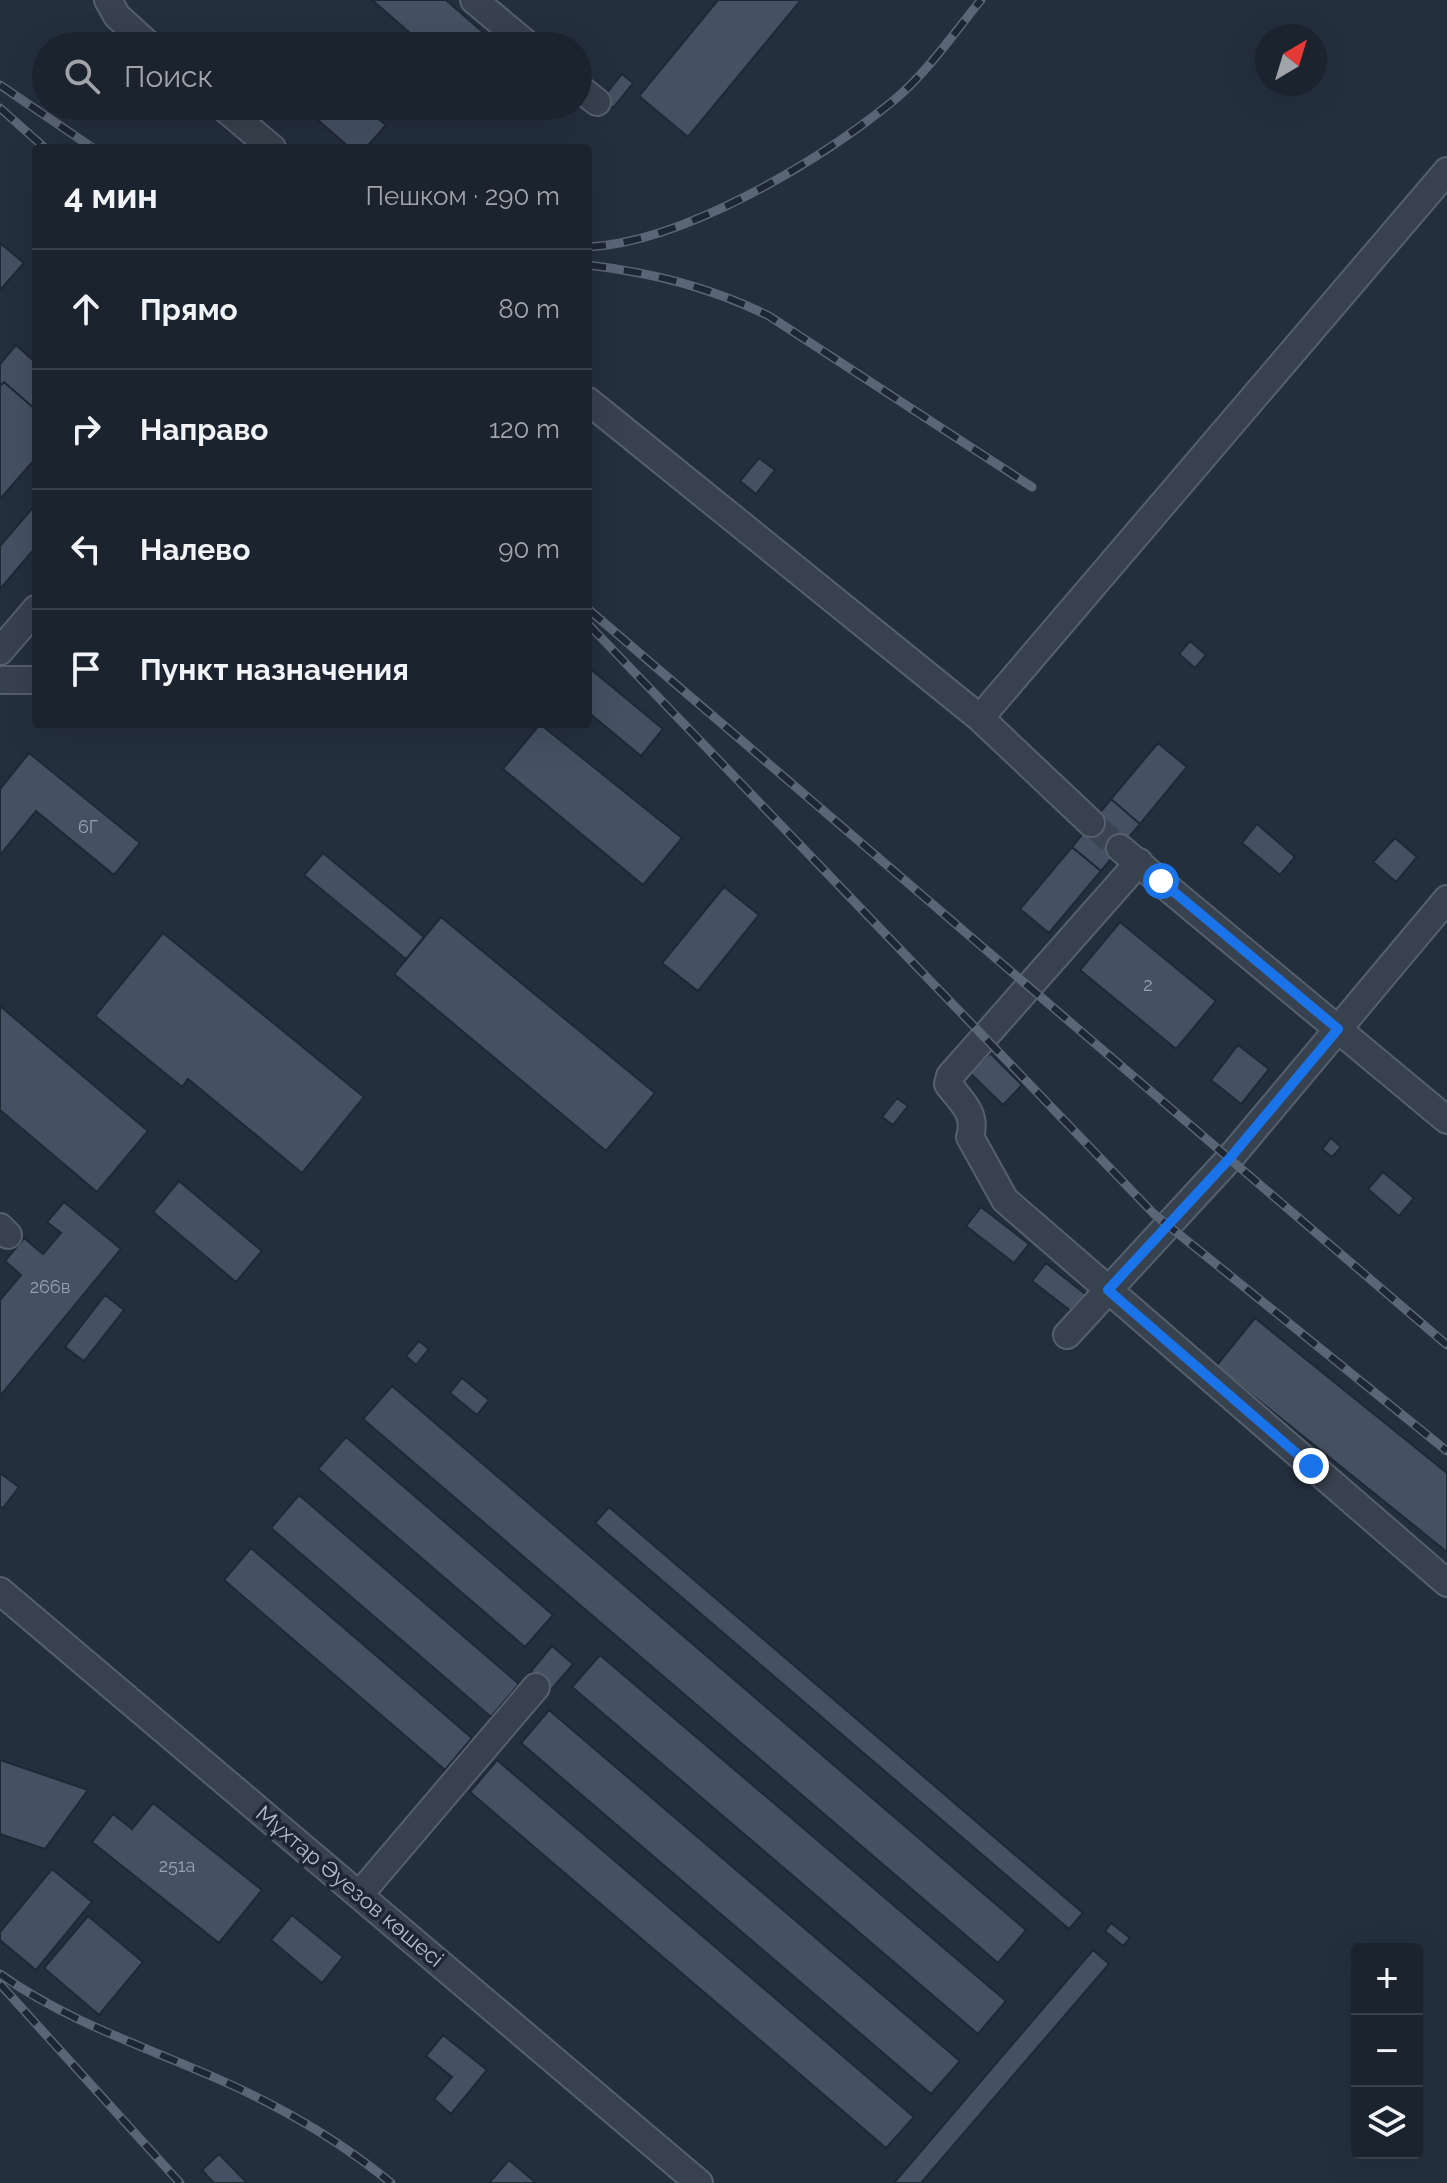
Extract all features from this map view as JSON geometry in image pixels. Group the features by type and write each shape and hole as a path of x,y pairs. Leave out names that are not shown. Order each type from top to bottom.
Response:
{"street":[{"path":"108,0 117,16 135,32"},
{"path":"474,0 512,32"},
{"path":"239,120 267,144"},
{"path":"980,718 1256,390 1447,171"},
{"path":"592,404 980,718 1091,823"},
{"path":"0,651 32,614"},
{"path":"0,680 32,680"},
{"path":"1447,1120 1130,855 950,1076 948,1084 971,1112 974,1123 970,1137 1005,1200 1447,1583"},
{"path":"1067,1335 1230,1158 1447,899"},
{"name":"Мұхтар Әуезов көшесі","path":"0,1591 699,2183"},
{"path":"360,1894 536,1687"}],"building":[{"path":"372,0 446,0 483,32 409,32"},
{"path":"718,0 801,0 688,137 639,96"},
{"path":"622,74 633,83 613,108 602,99"},
{"path":"318,120 380,120 386,125 369,144 345,144"},
{"path":"0,243 24,263 0,290"},
{"path":"16,345 32,359 32,406 4,382 0,386 0,364"},
{"path":"4,382 32,406 32,463 0,499 0,386"},
{"path":"759,458 775,470 756,494 740,481"},
{"path":"32,509 32,552 0,589 0,546"},
{"path":"1190,641 1206,655 1195,668 1179,654"},
{"path":"592,670 663,729 641,756 592,715"},
{"path":"537,728 545,728 682,838 643,885 503,769"},
{"path":"1158,743 1187,767 1140,824 1111,799"},
{"path":"29,753 140,843 114,875 36,811 0,855 0,789"},
{"path":"1111,799 1140,824 1101,871 1072,847"},
{"path":"1257,824 1295,857 1280,875 1242,843"},
{"path":"1395,838 1417,857 1396,882 1373,862"},
{"path":"1072,847 1101,871 1049,933 1020,909"},
{"path":"323,853 424,937 406,959 304,875"},
{"path":"724,887 759,915 698,991 662,963"},
{"path":"441,917 655,1093 606,1151 394,974"},
{"path":"1120,922 1216,1001 1176,1049 1080,970"},
{"path":"163,933 364,1097 302,1173 188,1079 182,1087 95,1016"},
{"path":"0,1006 148,1131 97,1192 0,1110"},
{"path":"1238,1045 1269,1069 1241,1104 1211,1080"},
{"path":"990,1053 1022,1085 1003,1105 970,1073"},
{"path":"897,1098 908,1106 893,1125 882,1117"},
{"path":"1331,1138 1341,1147 1332,1157 1322,1149"},
{"path":"1383,1172 1414,1198 1399,1216 1368,1189"},
{"path":"179,1181 262,1251 236,1282 153,1212"},
{"path":"64,1202 121,1249 0,1396 0,1300 21,1275 5,1261 24,1238 43,1254 61,1233 47,1222"},
{"path":"981,1207 1029,1244 1014,1263 966,1226"},
{"path":"1046,1263 1094,1301 1080,1318 1032,1281"},
{"path":"105,1295 124,1310 84,1361 65,1347"},
{"path":"1255,1318 1447,1473 1447,1552 1216,1366"},
{"path":"419,1341 429,1349 416,1365 406,1356"},
{"path":"462,1378 489,1400 477,1415 450,1393"},
{"path":"392,1386 1026,1930 998,1963 363,1419"},
{"path":"346,1437 553,1615 525,1647 318,1469"},
{"path":"0,1473 19,1487 3,1508 0,1506"},
{"path":"299,1495 519,1684 491,1717 271,1528"},
{"path":"609,1507 1083,1913 1069,1929 595,1523"},
{"path":"251,1548 472,1738 445,1770 224,1580"},
{"path":"552,1646 573,1664 552,1689 531,1671"},
{"path":"600,1655 1006,2001 978,2034 572,1687"},
{"path":"549,1710 960,2061 931,2094 521,1743"},
{"path":"0,1760 88,1790 45,1849 0,1834"},
{"path":"497,1760 914,2117 886,2148 470,1792"},
{"path":"153,1803 262,1890 219,1943 92,1842 113,1814 132,1829"},
{"path":"52,1869 92,1902 36,1970 0,1940 0,1932"},
{"path":"292,1915 343,1957 322,1983 271,1940"},
{"path":"88,1916 143,1962 99,2015 44,1968"},
{"path":"1111,1923 1130,1938 1123,1946 1105,1931"},
{"path":"1093,1950 1109,1964 921,2183 894,2183"},
{"path":"443,2035 487,2070 451,2114 434,2099 452,2077 426,2056"},
{"path":"219,2154 247,2183 214,2183 202,2170"},
{"path":"509,2160 536,2183 489,2183"}],"tunnel":[{"path":"1091,823 1120,848"}],"railway":[{"path":"592,246 626,242 707,215 789,173 827,149 905,90 981,0"},
{"path":"0,85 32,107"},
{"path":"0,108 40,144"},
{"path":"52,120 87,144"},
{"path":"592,266 681,283 769,316 1032,487"},
{"path":"592,612 1447,1345"},
{"path":"592,628 1154,1214 1447,1451"},
{"path":"0,1974 65,2013 274,2106 334,2142 391,2183"},
{"path":"0,1984 180,2183"}],"route":[{"path":"1161,881 1338,1029 1230,1158 1108,1290 1311,1466"}]}
